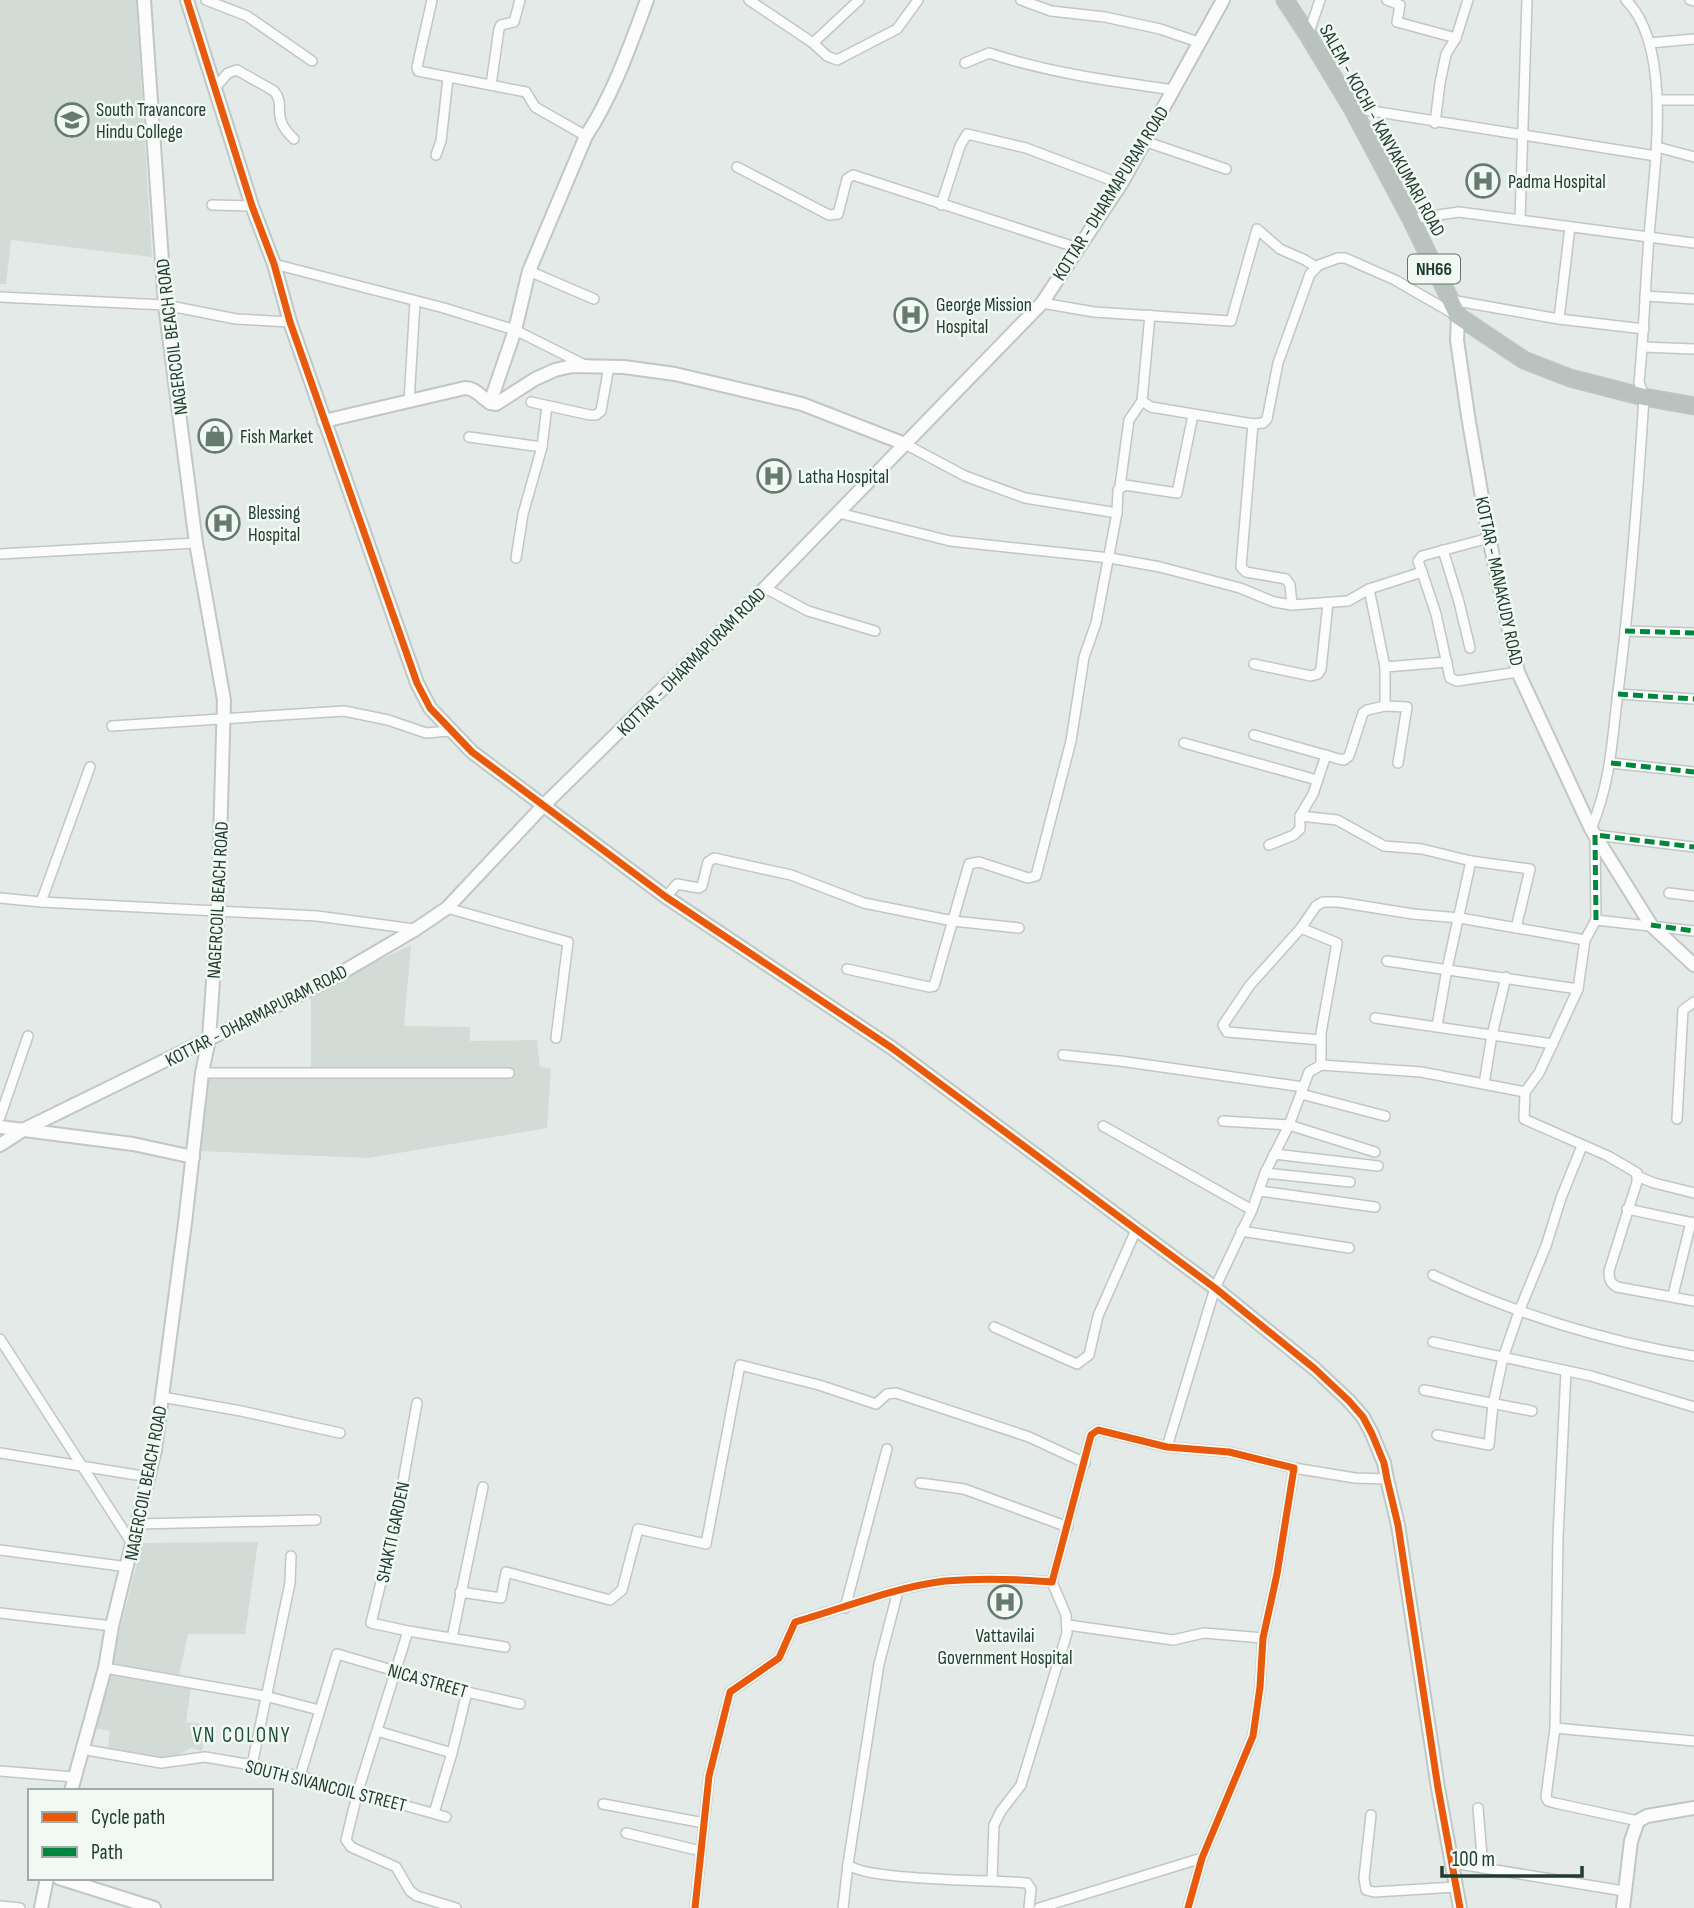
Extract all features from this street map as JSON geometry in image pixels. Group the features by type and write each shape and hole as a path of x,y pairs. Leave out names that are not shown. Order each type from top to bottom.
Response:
{"highway":[{"name":"SALEM - KOCHI - KANYAKUMARI ROAD","path":"1285,0 1352,108 1411,219 1458,316"},
{"path":"1458,316 1524,360 1570,378 1644,397 1694,406"}],"main road":[{"name":"NAGERCOIL BEACH ROAD","path":"71,1789 105,1668 112,1626 155,1450 202,1073 209,1039 218,910 224,700 196,543 165,305 144,0"},
{"path":"187,0 252,206 274,264 290,322 417,682 429,708 472,752 542,807 666,897 892,1048 1214,1288 1315,1369 1349,1401 1363,1418 1384,1463 1398,1525 1438,1788 1460,1908"},
{"name":"KOTTAR - DHARMAPURAM ROAD","path":"0,1145 23,1130 329,979 447,908 542,807 765,588 1042,303 1121,184 1223,0"},
{"path":"490,403 515,330 529,271 586,136 597,120 623,64 644,1"},
{"name":"KOTTAR - MANAKUDY ROAD","path":"1458,316 1457,340 1489,538 1518,672 1593,832 1651,925 1694,965"},
{"path":"324,421 471,388 490,403 496,404 535,379 555,370 572,366 609,366 675,374 802,404 905,444"},
{"path":"0,1127 132,1144 193,1157"},
{"path":"1623,1908 1631,1841 1638,1821 1647,1816 1694,1808"},
{"path":"41,1908 47,1880"},
{"path":"65,1880 154,1908"}],"street":[{"path":"206,0 247,16 312,61"},
{"path":"432,0 416,69 420,73 526,92 535,107 586,136"},
{"path":"491,85 499,29 504,24 514,22 520,0"},
{"path":"749,0 813,43 827,56 837,60 897,29 918,0"},
{"path":"813,43 859,0"},
{"path":"1021,0 1051,11 1160,29 1201,43"},
{"path":"1308,35 1320,0"},
{"path":"1387,0 1400,5 1397,22 1456,38"},
{"path":"1435,122 1446,54 1456,38 1468,0"},
{"path":"1520,219 1527,0"},
{"path":"1626,0 1640,18 1650,43 1657,100 1656,151 1639,382 1644,397 1634,550 1611,763 1593,832 1597,920 1586,940 1578,989 1539,1073 1525,1092 1524,1119 1608,1156 1635,1171 1637,1176 1694,1193"},
{"path":"1650,43 1694,39"},
{"path":"965,63 989,53 1029,67 1174,90"},
{"path":"214,89 228,73 237,70 274,91 279,100 280,122 294,139"},
{"path":"436,156 441,141 448,78"},
{"path":"1657,100 1694,100"},
{"path":"1352,108 1521,135 1694,157"},
{"path":"941,205 960,146 967,134 1026,148 1121,184"},
{"path":"1144,141 1226,169"},
{"path":"737,167 832,216 838,214 847,179 853,175 1078,248"},
{"path":"212,205 252,206"},
{"path":"1411,219 1459,212 1694,243"},
{"path":"1559,318 1570,227"},
{"path":"1042,303 1094,312 1231,321 1257,229 1280,249 1316,267"},
{"path":"1142,401 1151,407 1253,424 1267,419 1278,363 1310,274 1316,267 1338,258 1349,259 1395,281 1458,316"},
{"path":"274,264 444,308 515,330 587,366"},
{"path":"529,271 594,299"},
{"path":"1645,296 1693,299"},
{"path":"0,297 165,305 236,319 290,322"},
{"path":"1451,300 1644,329"},
{"path":"409,402 415,302"},
{"path":"848,969 927,987 934,986 971,863 979,862 1028,878 1035,876 1071,741 1084,657 1096,623 1110,558 1129,420 1142,401 1150,315"},
{"path":"1643,347 1694,349"},
{"path":"531,402 590,415 600,413 609,366"},
{"path":"516,558 523,514 542,447 547,406"},
{"path":"1120,486 1177,493 1193,415"},
{"path":"1253,424 1241,566 1246,572 1286,579 1290,585 1292,605"},
{"path":"469,437 542,447"},
{"path":"905,444 965,476 1025,498 1117,513"},
{"path":"839,513 950,541 1110,558 1160,567 1292,605 1348,601 1369,589 1422,572"},
{"path":"1489,538 1420,557 1418,564 1436,614 1450,678 1457,681 1518,672"},
{"path":"0,554 196,543"},
{"path":"1443,550 1460,602 1470,648"},
{"path":"765,588 808,611 875,631"},
{"path":"1369,589 1385,667 1385,706"},
{"path":"1254,664 1311,676 1318,674 1321,668 1328,603"},
{"path":"1625,631 1694,633"},
{"path":"1385,667 1447,662"},
{"path":"1618,694 1694,699"},
{"path":"1254,735 1344,760 1363,713 1385,706 1407,707 1398,764"},
{"path":"112,726 344,711 388,720 426,733 450,731"},
{"path":"1184,743 1317,780"},
{"path":"1269,845 1294,835 1300,829 1300,816 1313,794 1326,755"},
{"path":"1611,763 1694,772"},
{"path":"41,902 90,767"},
{"path":"1300,816 1336,820 1384,846 1422,849 1471,862 1530,869 1516,928"},
{"path":"1593,832 1694,847"},
{"path":"666,897 677,884 699,888 702,886 708,862 713,858 791,875 864,903 953,920 1019,928"},
{"path":"1437,1026 1471,862"},
{"path":"1669,893 1694,896"},
{"path":"0,898 317,916 416,929"},
{"path":"1321,1040 1227,1032 1223,1023 1250,985 1301,928 1316,906 1323,902 1460,918 1586,940"},
{"path":"447,908 568,942 556,1038"},
{"path":"1597,920 1694,931"},
{"path":"1301,928 1337,943 1321,1040 1321,1065"},
{"path":"1387,961 1578,989"},
{"path":"1484,1084 1506,977"},
{"path":"1676,1119 1683,1010 1694,1002"},
{"path":"1375,1018 1552,1044"},
{"path":"0,1117 28,1036"},
{"path":"1063,1055 1120,1061 1302,1091 1385,1116"},
{"path":"1167,1447 1214,1288 1252,1210 1265,1173 1289,1125 1309,1072 1321,1065 1421,1072 1525,1092"},
{"path":"202,1073 509,1073"},
{"path":"1223,1121 1289,1125 1375,1152"},
{"path":"1103,1126 1252,1210"},
{"path":"1437,1435 1489,1445 1493,1404 1503,1358 1582,1146"},
{"path":"1273,1154 1378,1166"},
{"path":"1265,1173 1350,1182"},
{"path":"1637,1176 1609,1271 1610,1280 1617,1287 1673,1295 1694,1301"},
{"path":"1260,1191 1375,1207"},
{"path":"1627,1209 1693,1223 1673,1295"},
{"path":"994,1327 1077,1364 1089,1355 1098,1316 1136,1230"},
{"path":"1241,1231 1349,1248"},
{"path":"1433,1275 1471,1293 1635,1346 1694,1356"},
{"path":"0,1339 133,1545"},
{"path":"1433,1342 1591,1376 1694,1407"},
{"path":"460,1592 501,1598 506,1572 610,1601 622,1590 638,1529 706,1544 740,1365 819,1385 876,1404 887,1394 895,1393 1029,1437 1085,1463"},
{"path":"1566,1371 1558,1537 1555,1728 1546,1794 1548,1801 1638,1821"},
{"path":"1424,1391 1532,1411"},
{"path":"162,1397 340,1433"},
{"name":"SHAKTI GARDEN","path":"408,1631 371,1623 396,1521 417,1403"},
{"path":"992,1880 994,1825 1021,1785 1068,1625 1052,1582 1091,1435 1095,1430 1167,1447 1228,1452 1294,1468 1354,1478 1387,1479"},
{"path":"845,1608 887,1448"},
{"path":"0,1453 149,1476"},
{"path":"1188,1908 1202,1858 1253,1736 1263,1638 1277,1574 1294,1468"},
{"path":"920,1483 964,1489 1068,1527"},
{"path":"452,1638 483,1487"},
{"path":"138,1524 316,1520"},
{"path":"0,1550 128,1567"},
{"path":"252,1765 290,1583 291,1556"},
{"path":"695,1908 709,1776 730,1692 779,1658 795,1622 898,1591 943,1582 998,1578 1052,1582"},
{"path":"843,1908 879,1664 898,1591"},
{"path":"0,1613 112,1626"},
{"path":"1068,1625 1173,1640 1204,1633 1263,1638"},
{"path":"456,1908 417,1896 410,1891 396,1867 362,1853 347,1842 346,1834 408,1631 505,1647"},
{"name":"NICA STREET","path":"319,1710 337,1654 467,1692 520,1704"},
{"path":"105,1668 265,1696 319,1710 300,1776"},
{"path":"434,1813 467,1692"},
{"path":"1555,1728 1694,1741"},
{"path":"377,1731 452,1753"},
{"name":"SOUTH SIVANCOIL STREET","path":"81,1749 161,1763 205,1757 252,1765 358,1791 446,1817"},
{"path":"0,1771 74,1777"},
{"path":"603,1804 704,1823"},
{"path":"1478,1808 1483,1868"},
{"path":"1371,1815 1364,1878 1366,1890 1374,1892 1456,1887"},
{"path":"626,1833 701,1851"},
{"path":"1039,1908 1202,1858"},
{"path":"1453,1863 1624,1891"},
{"path":"848,1864 857,1870 904,1877 992,1880 1030,1885 1029,1908"},
{"path":"0,1906 20,1908"}],"shaded area":[{"name":"South Travancore Hindu College","path":"0,0 136,0 152,257 11,240 6,284 0,284"},
{"path":"411,945 404,1026 470,1027 470,1041 537,1040 540,1067 551,1069 547,1128 369,1158 199,1151 205,1068 311,1068 311,993"},
{"path":"258,1542 245,1634 188,1634 177,1684 191,1687 186,1722 207,1725 202,1751 191,1748 168,1760 108,1749 110,1731 95,1728 142,1543"}],"marked path":[{"path":"1625,631 1694,633"},
{"path":"1618,694 1694,699"},
{"path":"1611,763 1694,772"},
{"path":"1596,920 1595,835 1694,847"},
{"path":"1651,925 1694,931"}],"cycle path":[{"path":"187,0 252,206 274,264 290,322 417,683 430,708 472,752 666,897 892,1048 1215,1288 1315,1369 1363,1417 1384,1463 1398,1525 1438,1788 1460,1908"},
{"path":"695,1908 709,1776 730,1692 779,1658 795,1622 888,1593 945,1581 985,1579 1052,1582 1091,1435 1098,1430 1167,1447 1229,1452 1294,1468 1277,1574 1263,1638 1253,1736 1202,1858 1188,1908"}],"place":[{"name":"South Travancore Hindu College","path":"72,120"},
{"name":"Padma Hospital","path":"1483,181"},
{"name":"George Mission Hospital","path":"911,315"},
{"name":"Fish Market","path":"215,436"},
{"name":"Latha Hospital","path":"774,476"},
{"name":"Blessing Hospital","path":"223,523"},
{"name":"Vattavilai Government Hospital","path":"1005,1602"}],"district":[{"name":"VN COLONY","path":"242,1735"}]}
